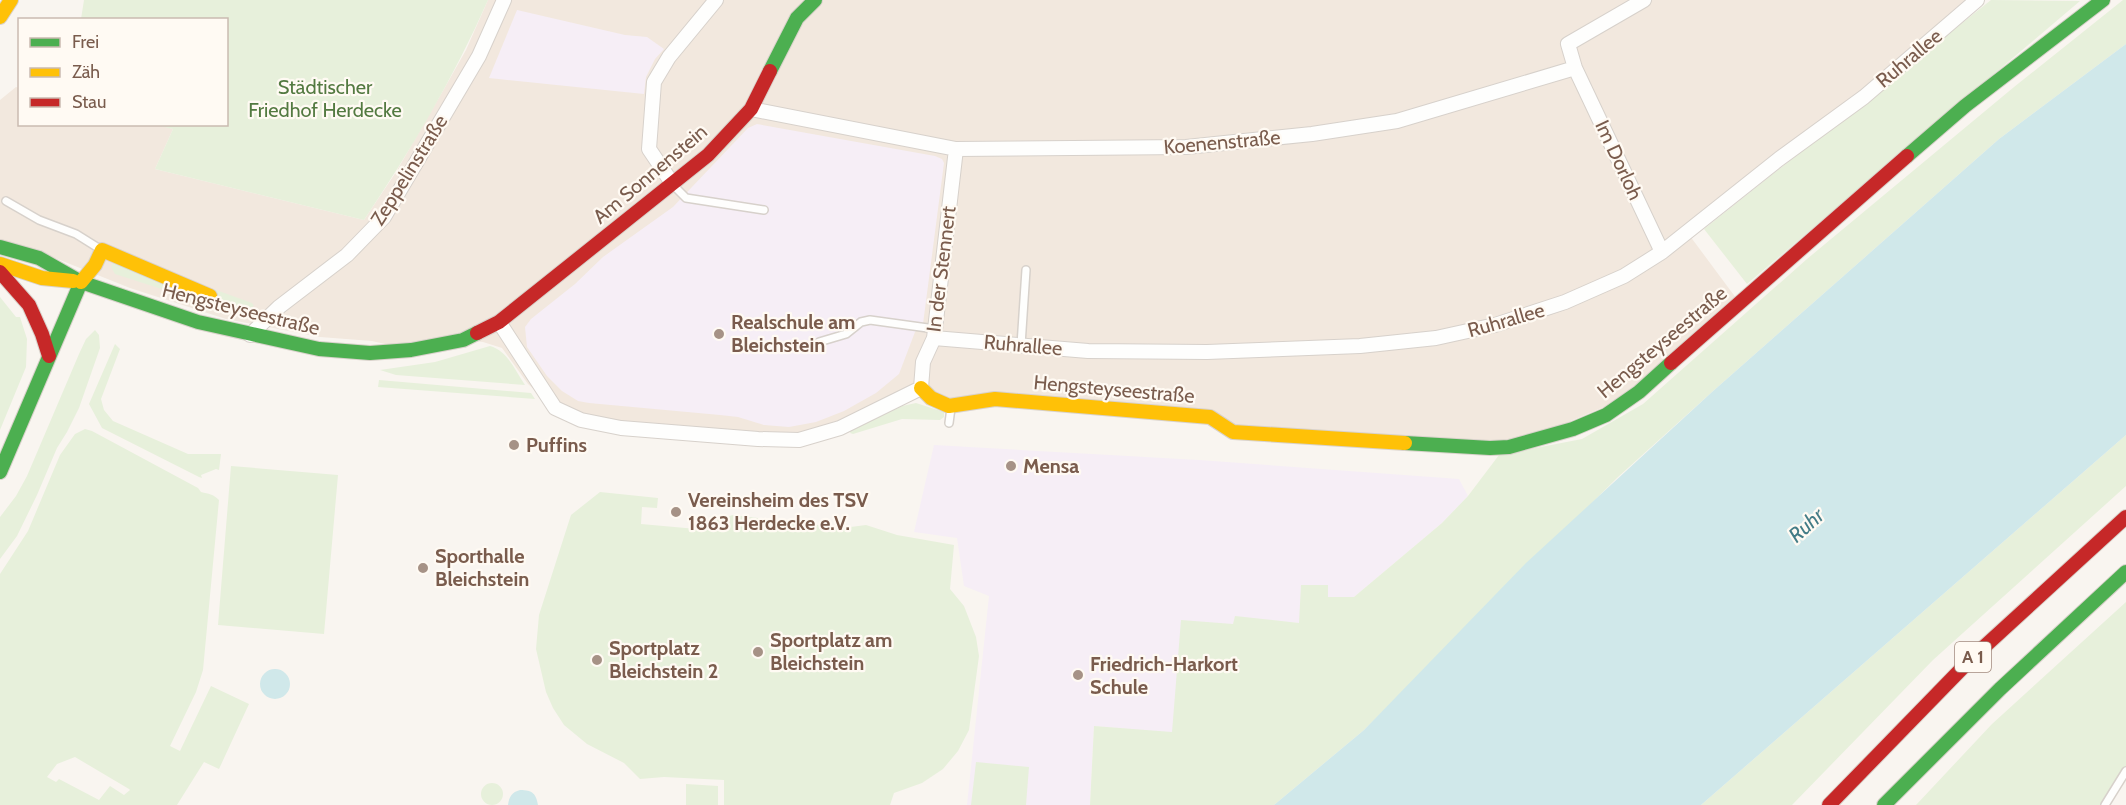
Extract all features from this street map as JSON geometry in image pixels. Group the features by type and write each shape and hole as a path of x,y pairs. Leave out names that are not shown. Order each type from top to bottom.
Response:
{"main road":[{"path":"0,17 11,0"},
{"name":"Am Sonnenstein","path":"499,322 708,155 751,109 797,18 815,0"},
{"name":"Hengsteyseestraße","path":"951,406 995,399 1210,417 1233,432 1490,448 1509,447 1573,429 1606,415 1640,392 1739,302 1965,106 2103,0"},
{"name":"Hengsteyseestraße","path":"0,247 39,258 81,282 198,322 319,349 370,353 411,350 463,340 499,322"},
{"path":"0,472 81,282 95,265 102,250"},
{"name":"Hengsteyseestraße","path":"102,250 210,296"},
{"name":"Hengsteyseestraße","path":"0,264 42,278 81,282"},
{"path":"0,272 28,305 42,334 49,356"},
{"path":"921,388 932,400 951,406"},
{"name":"A 1","path":"1829,805 1873,757 2020,611 2126,517"},
{"name":"A 1","path":"1884,805 2000,688 2126,572"}],"street":[{"name":"Zeppelinstraße","path":"250,335 279,307 347,255 384,216 479,56 504,0"},
{"path":"672,183 649,149 654,82 669,57 716,0"},
{"path":"1575,68 1568,44 1644,0"},
{"name":"Ruhrallee","path":"934,334 1088,351 1207,352 1360,346 1436,338 1495,325 1565,302 1624,276 1662,252 1779,159 1864,96 1977,0"},
{"name":"Koenenstraße","path":"751,109 956,149 1186,147 1312,134 1397,121 1475,100 1575,68"},
{"name":"Im Dorloh","path":"1575,68 1662,252"},
{"name":"In der Stennert","path":"921,388 923,362 934,334 956,149"},
{"path":"499,322 537,384 555,408 581,420 621,428 799,440 840,428 921,388"}],"lane":[{"path":"672,183 686,198 764,210"},
{"name":"Hengsteyseestraße","path":"6,201 39,220 76,234 102,250"},
{"path":"1021,345 1026,270"},
{"path":"819,342 846,334 861,322 870,320 934,334"},
{"path":"949,423 951,406"},
{"path":"2105,805 2126,771"}],"shaded area":[{"path":"488,0 1977,0 1687,232 1739,302 1639,392 1509,447 1233,432 1210,417 966,405 921,388 799,440 621,428 555,408 528,384 502,348 483,342 463,340 411,350 372,341 320,337 226,319 130,288 50,256 0,240 0,100 16,87 18,88 18,126 163,126 173,129 155,169 364,220 396,172 466,50"},
{"path":"517,10 625,35 647,37 664,49 655,59 646,77 644,94 489,78"},
{"path":"757,124 942,159 944,163 923,324 915,332 899,374 876,393 844,411 816,422 789,427 764,425 738,417 589,403 578,401 562,391 547,376 527,347 525,327 531,319 575,284 603,257 673,207 748,128"},
{"name":"Friedrich-Harkort Schule","path":"934,445 1199,460 1459,479 1468,496 1442,523 1354,597 1328,597 1299,623 1235,617 1172,733 1094,726 1090,805 967,805 989,596 964,586 957,538 914,532"}],"green space":[{"name":"Städtischer Friedhof Herdecke","path":"84,0 488,0 431,113 364,220 155,169 173,129 160,126 228,126 228,18 81,18"},
{"path":"1991,0 2080,1 1747,284 1704,229"},
{"path":"2123,0 2126,0 2126,44 1999,139 1712,392 1618,477 1364,730 1274,805 1090,805 1094,726 1172,732 1181,620 1233,624 1235,616 1299,623 1301,585 1328,585 1328,597 1354,597 1442,523 1468,496 1499,455 1582,439 1643,404 1807,259 2014,87"},
{"path":"113,263 216,290 252,303 254,306 242,312 233,312 115,274 111,267"},
{"path":"0,297 16,317 20,317 27,339 26,367 0,430"},
{"path":"95,330 99,335 100,348 79,408 57,448 17,536 0,559 0,517 16,496 27,476 79,354 86,339"},
{"path":"115,344 120,349 101,399 104,410 113,421 188,454 221,454 219,470 201,475 202,478 199,477 102,428 89,404"},
{"path":"490,346 502,352 525,385 396,375 380,370 435,362"},
{"path":"379,380 531,393 535,399 378,387"},
{"path":"916,403 944,412 944,417 940,420 902,419 850,433 851,430 902,406"},
{"path":"85,429 92,431 219,500 203,670 196,692 170,746 180,751 211,686 249,704 219,769 204,762 177,805 0,805 0,574 28,531 60,455 75,434","holes":["75,757 130,790 124,795 110,786 99,800 59,779 56,782 47,777 57,764"]},
{"path":"2126,435 2126,486 1933,660 1792,805 1701,805"},
{"path":"231,466 338,475 324,634 218,625"},
{"name":"Sportplatz am Bleichstein","path":"600,492 658,498 657,508 642,507 641,524 708,530 710,516 733,515 843,528 866,525 897,535 954,545 950,589 964,606 976,637 979,656 969,730 958,751 943,769 922,783 894,793 890,805 724,805 724,780 664,777 640,779 624,763 587,744 564,725 553,708 546,692 536,649 539,615 571,515"},
{"path":"2126,602 2126,766 2100,805 1916,805 1992,724"},
{"path":"976,762 1029,767 1026,805 971,805"},
{"path":"492,783 500,786 503,794 500,802 492,805 484,802 481,794 484,786"},
{"path":"686,784 718,786 718,805 686,805"}],"water":[{"name":"Ruhr","path":"2126,44 2126,435 1701,805 1274,805 1364,730 1526,563 1712,392 1999,139"},
{"path":"275,669 286,673 290,684 286,695 275,699 264,695 260,684 264,673"},
{"path":"520,790 533,793 538,805 508,805 511,795"}],"traffic: fast":[{"path":"770,71 797,18 815,0"},
{"path":"1907,156 1965,106 2103,0"},
{"path":"0,247 39,258 81,282 198,322 319,349 370,353 411,350 463,340 477,333"},
{"path":"0,472 81,282"},
{"path":"1405,443 1509,447 1573,429 1606,415 1639,392 1671,363"},
{"path":"1884,805 2000,689 2126,572"}],"traffic: slow":[{"path":"0,17 11,0"},
{"path":"81,282 95,265 102,250 210,296"},
{"path":"0,264 42,278 73,281"},
{"path":"921,388 931,398 949,406 995,399 1210,417 1233,432 1405,443"}],"traffic: jam":[{"path":"477,333 499,322 708,155 751,109 770,71"},
{"path":"1671,363 1907,156"},
{"path":"0,272 29,305 49,356"},
{"path":"1829,805 1973,657 2126,517"}],"place":[{"name":"Realschule am Bleichstein","path":"719,334"},
{"name":"Puffins","path":"514,445"},
{"name":"Mensa","path":"1011,466"},
{"name":"Vereinsheim des TSV 1863 Herdecke e.V.","path":"676,512"},
{"name":"Sporthalle Bleichstein","path":"423,568"},
{"name":"Sportplatz am Bleichstein","path":"758,652"},
{"name":"Sportplatz Bleichstein 2","path":"597,660"},
{"name":"Friedrich-Harkort Schule","path":"1078,675"}]}
